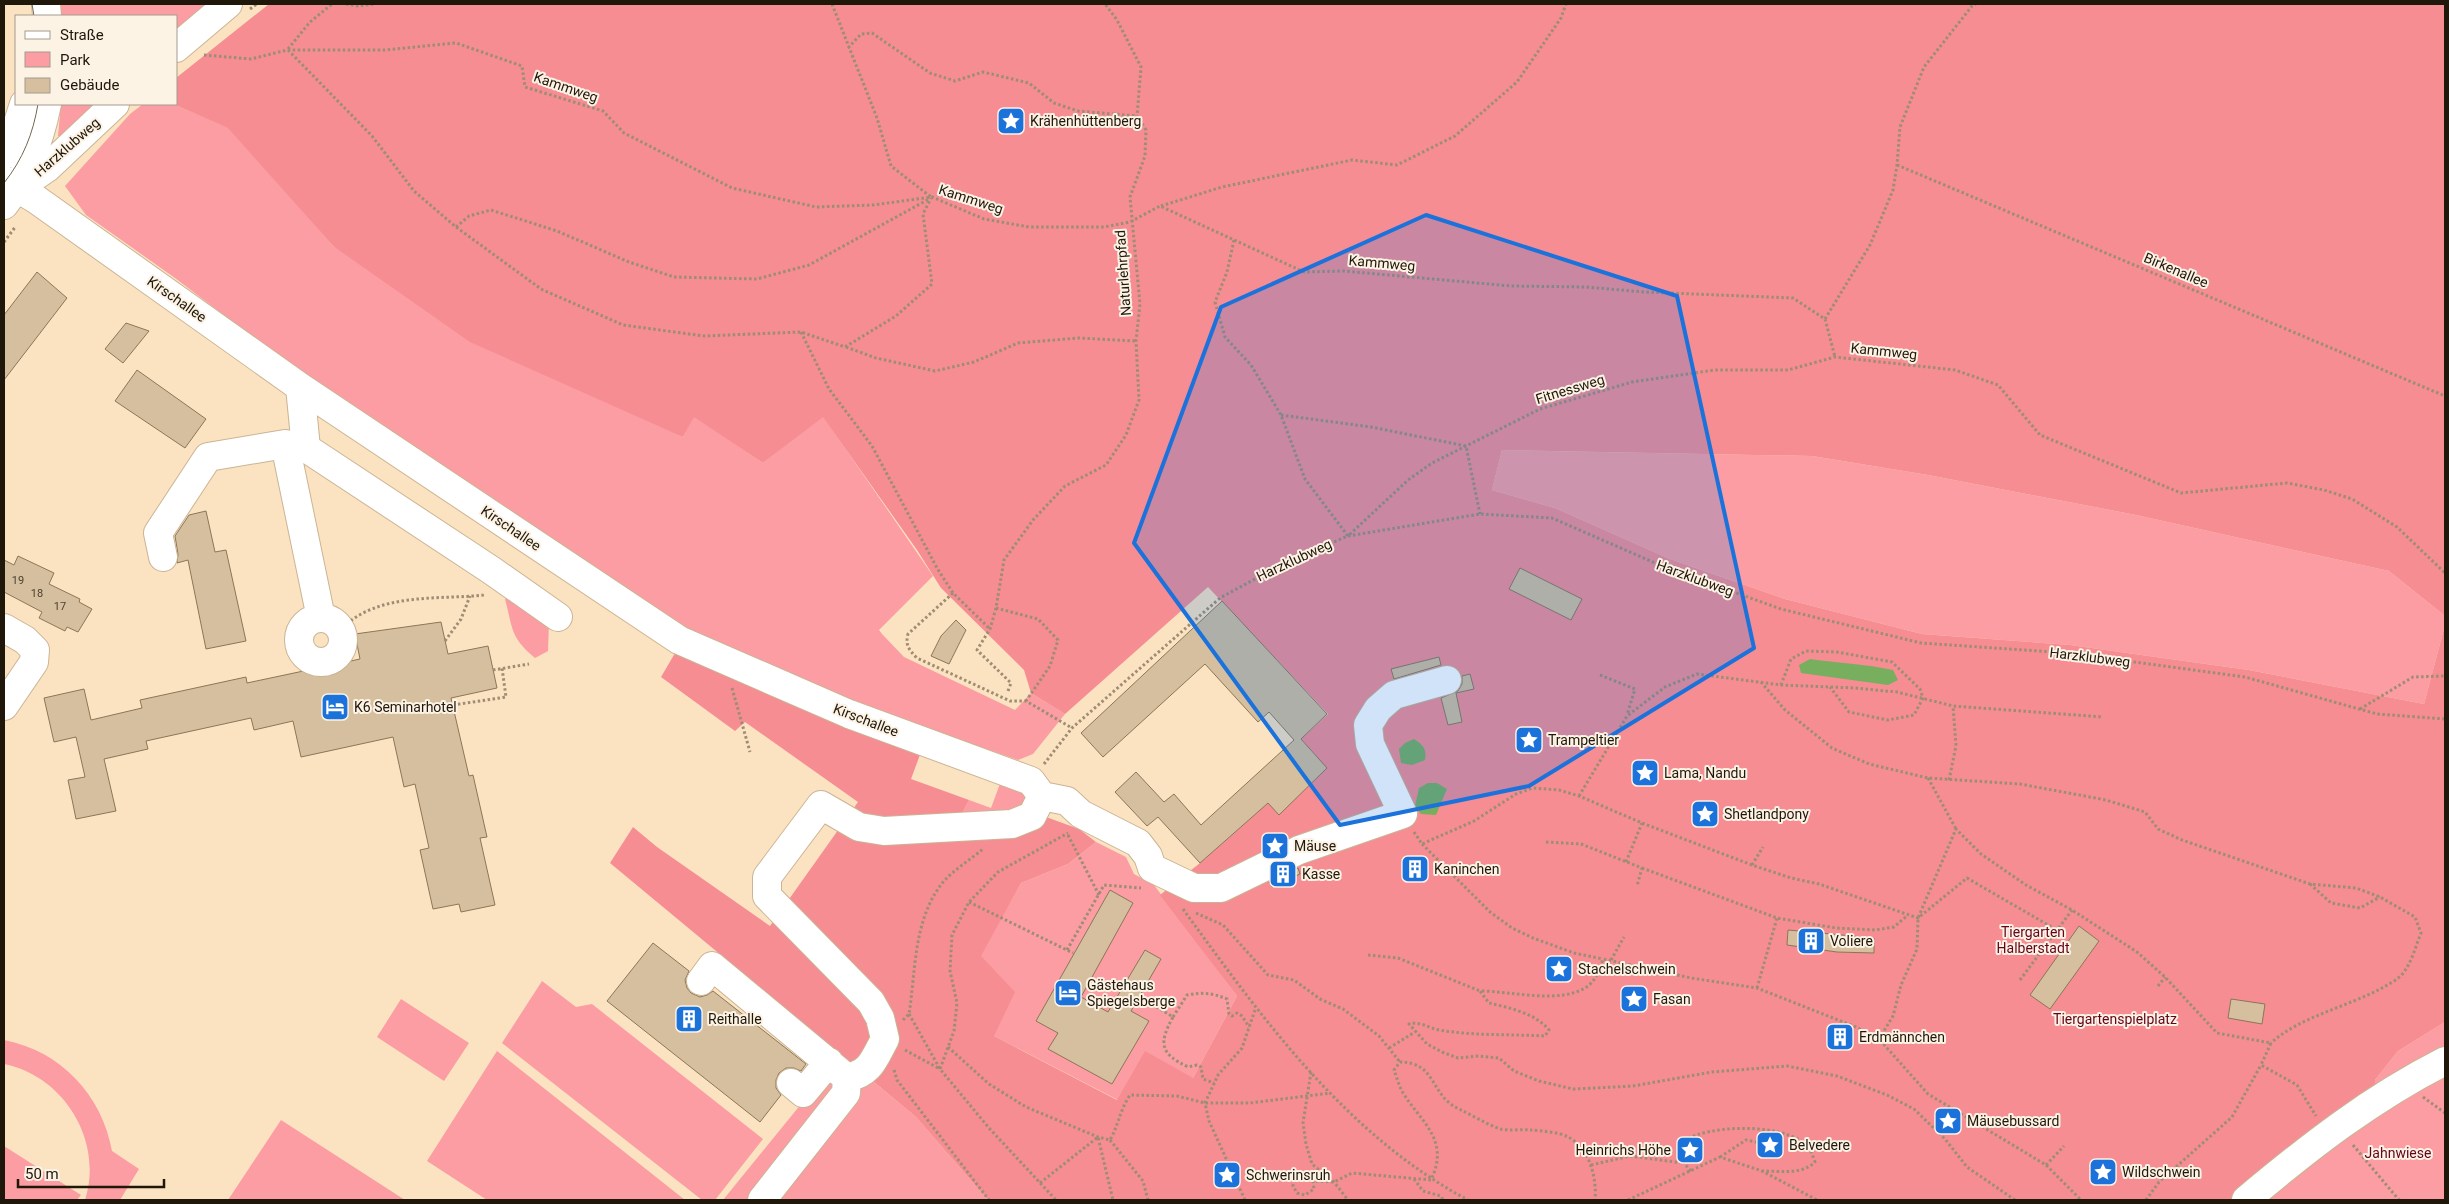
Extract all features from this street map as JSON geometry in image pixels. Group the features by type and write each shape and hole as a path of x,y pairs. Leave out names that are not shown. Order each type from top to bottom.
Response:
{"street":[{"path":"186,51 228,4"},
{"path":"4,155 13,138 24,105"},
{"path":"8,191 37,140 47,105"},
{"name":"Harzklubweg","path":"8,191 47,168 114,105"},
{"name":"Kirschallee","path":"8,191 679,640 849,714 1067,801 1074,824 1138,843 1148,856 1152,868 1194,888 1221,888 1299,850 1403,814"},
{"path":"300,387 296,446 331,624 343,644 334,662 314,661 302,651 299,636 306,623 331,624"},
{"path":"163,557 158,533 208,457 296,446 491,570 558,617"},
{"path":"4,628 25,640 35,650 34,662 4,706"},
{"path":"1403,814 1370,744 1368,725 1378,709 1394,694 1447,680"},
{"path":"701,981 712,966 781,1035 838,1070 860,1075 870,1066 885,1039 880,1018 871,1002 767,896 767,877 821,805 859,827 884,831 1012,824 1032,816 1036,788"},
{"path":"2246,1200 2333,1130 2403,1082 2445,1061"},
{"path":"791,1083 803,1093 838,1070"},
{"path":"762,1200 846,1093 838,1070"}],"path":[{"path":"186,51 251,59 287,50 310,22 332,4"},
{"path":"346,4 358,6 374,4"},
{"path":"832,4 877,118 891,166 932,198"},
{"name":"Naturlehrpfad","path":"996,608 1004,560 1033,520 1065,486 1106,465 1126,434 1139,400 1136,341 1140,304 1130,222 1130,196 1145,156 1146,130 1138,116 1141,68 1117,20 1105,4"},
{"path":"1160,206 1231,185 1352,160 1397,165 1455,136 1517,82 1560,18 1566,4"},
{"path":"1825,318 1870,245 1893,190 1898,165 1900,127 1924,67 1972,6 1976,4"},
{"path":"848,48 861,34 872,33 930,73 955,80 983,72 1029,83 1054,103 1078,112 1138,116"},
{"name":"Kammweg","path":"287,50 385,50 456,43 522,66 525,87 603,111 624,133 732,188 816,207 873,205 932,198 984,219 1029,227 1104,227 1130,222 1160,206 1304,272 1344,271 1511,286 1586,287 1644,292 1793,298 1825,318 1834,357 1954,370 1998,385 2040,436 2181,492 2287,483 2324,490 2352,499 2397,527 2445,573"},
{"path":"287,50 372,136 414,191 456,227 541,289 623,325 704,336 801,332 876,358 935,371 974,362 1018,343 1078,338 1136,341"},
{"name":"Birkenallee","path":"1898,165 2445,396"},
{"path":"456,227 469,216 491,210 557,231 629,262 674,277 758,279 809,265 932,198"},
{"path":"846,347 896,316 932,284 923,214 932,198"},
{"path":"1234,240 1227,272 1215,302 1225,337 1251,365 1281,415 1305,479 1348,536"},
{"path":"801,332 829,389 872,446 937,568 953,593 990,629"},
{"name":"Fitnessweg","path":"1348,536 1408,480 1432,463 1540,409 1632,382 1715,370 1788,370 1834,357"},
{"path":"1281,415 1371,428 1466,446 1480,514"},
{"name":"Harzklubweg","path":"1036,788 1072,728 1220,598 1288,561 1348,536 1480,514 1552,518 1664,567 1782,609 1921,643 2068,653 2245,677 2377,714 2445,719"},
{"path":"953,593 908,634 906,641 909,650 917,658 1010,701 1026,701 1072,728"},
{"path":"331,624 350,620 378,607 423,597 488,594"},
{"path":"445,641 461,620 470,596"},
{"path":"1008,691 1011,683 977,650 990,629 996,608 1038,619 1058,640 1050,666 1026,701"},
{"path":"1781,685 1792,660 1806,651 1837,652 1892,662 1920,689 1923,698 1914,715 1888,720 1849,712 1830,686"},
{"path":"724,659 750,752"},
{"path":"493,670 529,664"},
{"path":"453,705 506,697 502,668"},
{"path":"1627,716 1665,687 1697,674 1781,685 1830,686 1898,692 1953,706 2103,716"},
{"path":"1579,796 1627,716 1635,688 1600,675"},
{"path":"2360,709 2413,677 2445,676"},
{"path":"1761,682 1785,710 1832,748 1869,764 1928,778 2020,784 2106,800 2145,812 2158,830 2182,840 2310,884 2356,888 2380,897 2416,917 2421,933 2406,970 2396,980 2360,1000 2302,1023 2279,1036 2271,1043 2232,1117 2159,1182 2146,1200"},
{"path":"1949,780 1956,746 1953,706"},
{"path":"1928,778 1956,829 1981,854 2026,885 2072,910 2137,952 2165,977 2217,1033 2271,1043"},
{"path":"1422,844 1474,821 1516,794 1533,788 1559,790 1791,878 1819,884 1918,918"},
{"path":"1403,814 1422,844 1490,912 1512,928 1574,953 1691,978 1757,988 1856,1028 1879,1040 1928,1094 2046,1164 2082,1200"},
{"path":"1626,862 1642,823"},
{"path":"1012,824 944,881 927,910 917,950 909,1014 940,1069 989,1128 1056,1200"},
{"path":"940,1069 954,1031 957,1003 950,971 952,935 969,902 998,872 1074,824 1099,895"},
{"path":"1879,1040 1893,1016 1901,985 1917,949 1918,918 1956,829"},
{"path":"1546,842 1581,844 1777,918 1836,928 1875,930 1894,927 1908,915"},
{"path":"1752,864 1763,847"},
{"path":"1637,886 1642,868"},
{"path":"1918,918 1967,878 2057,930"},
{"path":"2310,884 2331,903 2340,905 2360,908 2380,897"},
{"path":"1067,950 1104,885 1144,889"},
{"path":"969,902 1073,953"},
{"path":"1400,1062 1379,1036 1343,1009 1320,999 1294,980 1268,975 1223,925 1181,906 1256,1009 1354,1117 1431,1180 1468,1200"},
{"path":"2020,980 2072,910"},
{"path":"1757,988 1777,918"},
{"path":"1611,960 1624,937"},
{"path":"1368,955 1398,958 1480,991 1564,995 1588,986 1597,974 1603,959"},
{"path":"2158,986 2165,977"},
{"path":"1480,991 1489,1004 1512,1009 1542,1021 1549,1030 1545,1036 1477,1034 1437,1030 1417,1022 1409,1024 1428,1044 1458,1058 1479,1056 1499,1058 1514,1071 1530,1078 1573,1089 1633,1086 1712,1072 1787,1066 1837,1076 1887,1095 1914,1109 1945,1139 1967,1167 2015,1200"},
{"path":"1214,1084 1203,1079 1201,1067 1197,1065 1188,1067 1171,1057 1165,1050 1163,1035 1173,1017 1187,995 1200,992 1216,994 1226,999 1229,1014 1232,1016 1237,1013 1242,1016 1249,1028"},
{"path":"1152,1004 1173,1017"},
{"path":"1244,1200 1209,1121 1205,1103 1218,1076 1242,1048 1256,1009"},
{"path":"885,1039 909,1014"},
{"path":"1389,1048 1415,1032"},
{"path":"885,1039 940,1069"},
{"path":"885,1039 897,1080 989,1200"},
{"path":"948,1047 989,1084 1026,1107 1098,1137 1110,1140 1143,1181 1148,1200"},
{"path":"1400,1062 1414,1062 1424,1068 1448,1104 1501,1129 1533,1130 1568,1137 1582,1150 1591,1165 1596,1186 1595,1200"},
{"path":"1400,1062 1394,1070 1402,1091 1426,1123 1437,1149 1439,1164 1431,1180"},
{"path":"2261,1065 2297,1085 2333,1130 2399,1200"},
{"path":"1311,1071 1302,1123 1312,1164 1334,1182 1348,1200"},
{"path":"1110,1140 1116,1130 1121,1108 1130,1095 1177,1096 1205,1103 1250,1103 1331,1093"},
{"path":"1691,1171 1684,1163 1680,1154 1682,1140 1706,1132 1747,1129 1770,1129 1803,1142 1808,1147 1815,1162 1809,1168 1797,1171 1762,1171"},
{"path":"1040,1183 1098,1137"},
{"path":"1098,1137 1113,1200"},
{"path":"1628,1200 1720,1157 1746,1140 1761,1143"},
{"path":"2046,1164 2064,1146"},
{"path":"1591,1165 1630,1156 1684,1163"},
{"path":"1720,1157 1762,1171 1816,1200"},
{"path":"1313,1181 1314,1189 1305,1194 1297,1193 1293,1186 1295,1176 1305,1172 1313,1181 1334,1182 1352,1173 1431,1180"},
{"path":"1414,1178 1423,1190 1441,1196 1444,1200"}],"highlighted area":[{"path":"1426,215 1677,296 1754,648 1529,786 1340,825 1134,543 1221,307"}],"green space":[{"path":"60,4 217,4 178,37 178,15 61,15"},
{"path":"269,4 2445,4 2445,616 2389,571 2136,515 1928,475 1812,456 1502,450 1492,490 1555,508 1670,559 1785,599 1922,634 2070,645 2249,670 2424,704 2445,625 2445,1022 2398,1051 2375,1080 2380,1107 2258,1200 988,1200 916,1117 610,863 633,827 657,847 770,926 858,802 745,722 735,731 661,677 678,648 921,752 911,779 969,800 960,818 1024,809 1079,829 1096,842 1068,864 1021,883 981,956 1015,992 994,1036 1117,1100 1145,1051 1193,1078 1237,996 1160,895 1200,863 1318,758 1301,739 1328,714 1208,587 1065,714 1031,693 1024,670 941,588 917,550 823,417 763,463 694,417 683,437 470,342 333,246 228,128 175,105 178,105 178,76"},
{"path":"61,105 99,105 67,141 58,136"},
{"path":"142,105 175,105 229,128 333,246 683,437 694,416 763,463 823,416 933,576 879,630 882,634 904,657 1015,710 1031,693 1065,714 1033,754 1018,760 853,703 683,629 270,350 175,278 86,215 65,186 130,114"},
{"path":"1502,450 1812,456 1928,475 2136,515 2389,571 2445,616 2445,625 2424,704 2249,670 2070,645 1922,634 1785,599 1670,559 1555,508 1492,490"},
{"path":"512,596 549,622 548,651 535,658 521,644 511,625 505,599"},
{"path":"1001,781 1027,791 1024,809 960,818 969,800 991,808"},
{"path":"1096,842 1126,857 1134,874 1154,885 1237,996 1193,1078 1118,1100 994,1036 980,956 1021,883 1068,864"},
{"path":"542,981 576,1007 592,1004 763,1139 715,1200 702,1200 502,1043"},
{"path":"401,999 469,1043 444,1081 377,1037"},
{"name":"Jahnwiese","path":"2445,1022 2445,1200 2258,1200 2379,1107 2375,1080 2398,1051"},
{"path":"4,1040 44,1054 61,1065 88,1094 99,1112 107,1131 112,1151 139,1169 120,1200 85,1200 89,1178 89,1156 84,1134 74,1114 61,1097 45,1082 25,1071 4,1064"},
{"path":"497,1051 685,1200 487,1200 427,1161"},
{"path":"841,1055 916,1117 988,1200 723,1200"},
{"path":"281,1120 405,1200 228,1200"},
{"path":"4,1146 81,1195 77,1200 4,1200"}],"shaded area":[{"path":"1810,659 1893,670 1898,680 1888,685 1801,673 1799,665"},
{"path":"1414,739 1424,748 1425,760 1412,765 1401,763 1399,749 1405,743"},
{"path":"1428,783 1437,783 1447,789 1436,815 1421,814 1415,806 1419,788"}],"building":[{"path":"37,272 67,298 4,380 4,315"},
{"path":"126,323 149,331 123,363 105,349"},
{"path":"137,370 206,419 185,448 115,401"},
{"path":"206,511 215,552 226,550 246,641 206,649 188,560 177,563 178,554 175,536 189,515"},
{"path":"18,556 54,573 49,584 80,599 79,602 92,609 78,632 67,627 65,631 39,618 42,612 4,592 4,560 14,565"},
{"path":"1520,568 1582,599 1571,620 1509,589"},
{"path":"1222,601 1327,714 1301,739 1327,768 1279,815 1268,803 1200,863 1158,817 1147,826 1115,792 1136,772 1164,802 1174,794 1201,825 1294,740 1269,712 1258,722 1205,664 1103,757 1081,733"},
{"path":"956,620 966,630 949,664 931,656 941,636"},
{"path":"441,622 448,654 488,646 497,688 451,698 469,776 473,775 487,837 480,838 495,905 461,912 459,904 433,909 420,850 429,848 415,784 404,787 393,737 301,757 293,721 254,730 251,718 146,741 148,749 104,759 116,811 76,819 68,780 85,777 76,737 54,742 44,698 84,689 91,720 142,708 140,700 246,677 247,683 360,659 355,634"},
{"path":"1439,657 1441,665 1394,679 1391,669"},
{"path":"1470,674 1474,689 1456,693 1462,722 1448,725 1441,698 1458,691 1462,684 1462,676"},
{"path":"1298,868 1300,874 1272,887 1269,882"},
{"name":"Gästehaus Spiegelsberge","path":"1110,890 1133,903 1081,997 1108,1012 1145,950 1161,959 1131,1011 1149,1021 1112,1084 1048,1049 1058,1033 1036,1021"},
{"path":"2079,926 2099,941 2050,1009 2030,995"},
{"path":"1788,930 1874,938 1874,953 1837,952 1787,945"},
{"name":"Reithalle","path":"653,943 689,971 685,980 687,988 691,993 700,997 713,991 806,1064 801,1071 794,1068 786,1068 779,1073 776,1080 776,1088 781,1095 760,1122 607,1001"},
{"path":"2231,999 2265,1004 2262,1024 2228,1018"},
{"path":"1768,1134 1781,1137 1778,1150 1771,1154 1762,1150 1759,1142"}],"tram line":[{"path":"32,4 34,15"},
{"path":"4,183 17,165 26,146 38,105"}],"place":[{"name":"Krähenhüttenberg","path":"1011,121"},
{"name":"K6 Seminarhotel","path":"335,707"},
{"name":"Trampeltier","path":"1529,740"},
{"name":"Lama, Nandu","path":"1645,773"},
{"name":"Shetlandpony","path":"1705,814"},
{"name":"Mäuse","path":"1275,846"},
{"name":"Kaninchen","path":"1415,869"},
{"name":"Kasse","path":"1283,874"},
{"name":"Voliere","path":"1811,941"},
{"name":"Stachelschwein","path":"1559,969"},
{"name":"Gästehaus Spiegelsberge","path":"1068,993"},
{"name":"Fasan","path":"1634,999"},
{"name":"Reithalle","path":"689,1019"},
{"name":"Erdmännchen","path":"1840,1037"},
{"name":"Mäusebussard","path":"1948,1121"},
{"name":"Belvedere","path":"1770,1145"},
{"name":"Heinrichs Höhe","path":"1690,1150"},
{"name":"Wildschwein","path":"2103,1172"},
{"name":"Schwerinsruh","path":"1227,1175"}],"park label":[{"name":"Tiergarten Halberstadt","path":"2033,940"},
{"name":"Tiergartenspielplatz","path":"2115,1019"}]}
